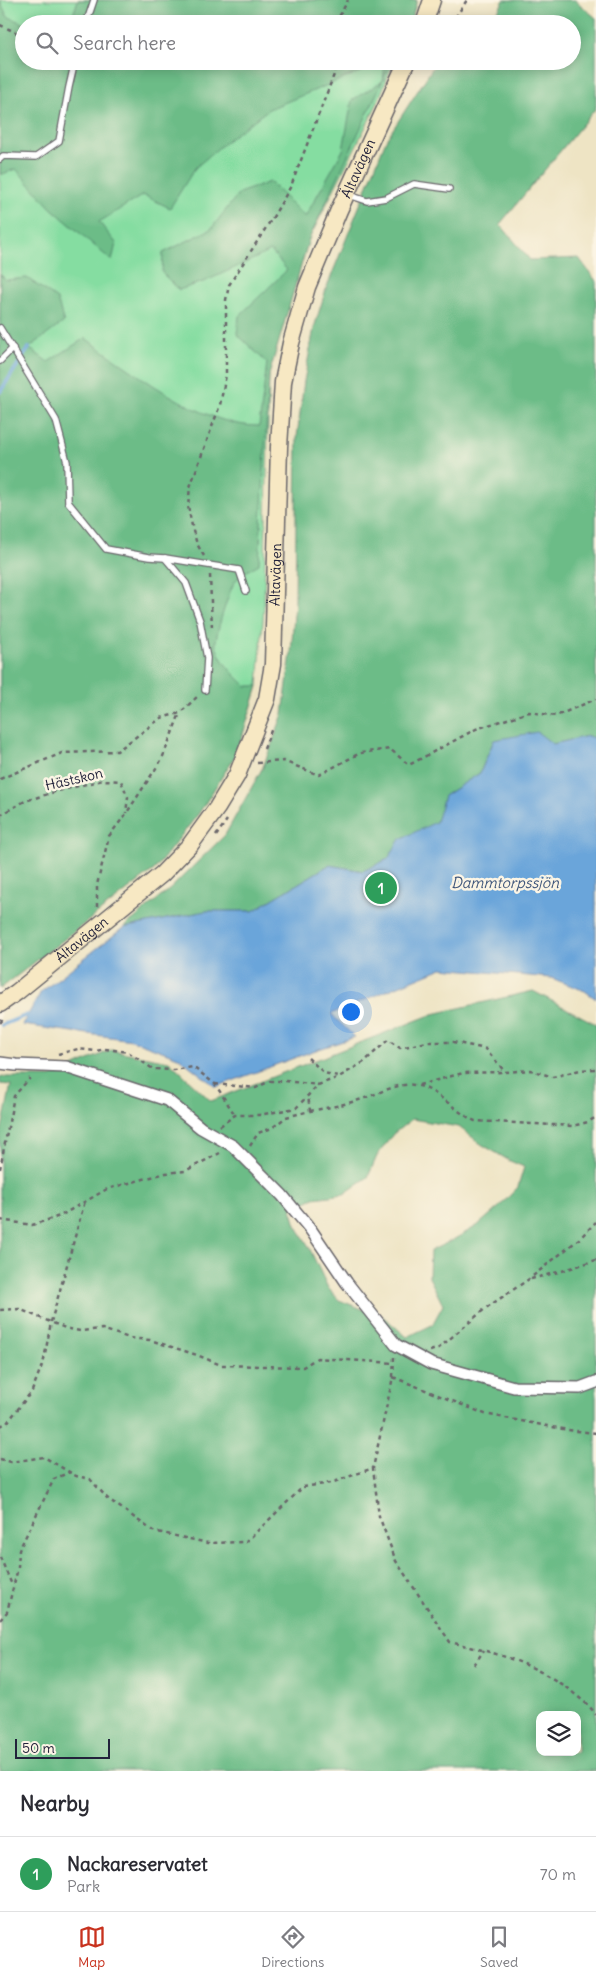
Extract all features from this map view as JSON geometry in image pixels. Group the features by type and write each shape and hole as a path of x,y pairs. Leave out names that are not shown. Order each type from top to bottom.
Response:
{"main road":[{"path":"427,15 432,0"},
{"name":"Ältavägen","path":"0,1004 162,874 190,845 217,808 237,775 267,698 273,664 279,446 283,382 291,343 307,287 346,194 403,70"}],"street":[{"path":"0,1063 66,1067 167,1100 201,1128 233,1146 282,1194 311,1230 347,1284 396,1345 416,1356 431,1364 514,1387 580,1388 596,1382"}],"lane":[{"path":"89,15 94,0"},
{"path":"0,160 3,156 36,157 59,141 73,70"},
{"path":"346,194 367,201 386,198 414,184 449,189"},
{"path":"0,328 56,420 67,462 68,502 106,548 149,558 165,558 210,564 239,570 246,591"},
{"path":"0,361 13,348"},
{"path":"165,558 186,583 200,621 207,658 205,690"}],"path":[{"path":"340,15 348,0"},
{"path":"457,15 467,0"},
{"path":"0,25 15,32"},
{"path":"210,564 197,544 188,506 190,487 220,406 226,376 226,300 229,285 274,217 290,186 335,70"},
{"path":"97,912 97,885 109,836 126,814 162,759 180,713 205,690"},
{"path":"273,724 269,740 257,763 283,761 319,775 360,753 390,749 409,765 476,729 529,712 556,716 596,699"},
{"path":"0,779 62,753 117,751 161,718 180,713"},
{"name":"Hästskon","path":"0,815 25,801 103,780 121,781 128,797 126,814"},
{"path":"0,1170 14,1096 41,1066 45,1058 78,1049 96,1051 105,1049 128,1052 153,1069 174,1070 193,1067 215,1084 235,1115 259,1115 296,1108 318,1085 364,1062 388,1040 400,1048 427,1042 453,1042 486,1049 505,1072"},
{"path":"308,1058 324,1073 339,1076"},
{"path":"419,1086 463,1073 531,1070 553,1077 580,1070 596,1069"},
{"path":"215,1084 256,1088 270,1081 286,1081 318,1085"},
{"path":"243,1155 258,1133 272,1128 286,1117 358,1101 407,1085 419,1086 429,1090 475,1121 573,1126 588,1122 596,1117"},
{"path":"308,1095 310,1111"},
{"path":"0,1220 32,1225 60,1216 108,1189 166,1173 185,1171 233,1146"},
{"path":"0,1426 8,1423 32,1391 44,1360 51,1322 85,1201"},
{"path":"416,1356 438,1348 486,1308 529,1279 579,1239 596,1222"},
{"path":"529,1279 596,1260"},
{"path":"0,1310 19,1309 65,1328 80,1331 102,1329 129,1338 150,1340 221,1365 303,1367 318,1358 393,1363"},
{"path":"396,1345 392,1377 373,1468 379,1516 396,1561 450,1642 512,1658 553,1678 591,1707 596,1715"},
{"path":"392,1377 485,1414 568,1430 596,1433"},
{"path":"0,1459 11,1462 44,1457 76,1476 90,1480 107,1498 153,1531 208,1543 246,1542 302,1487 331,1483 373,1468"},
{"path":"0,1620 7,1612 18,1568 19,1550 54,1479 70,1472"},
{"path":"0,1557 13,1586"},
{"path":"474,1665 484,1650"}],"green space":[{"path":"0,0 417,0 413,15 15,15 15,70 390,70 376,106 309,239 267,374 269,375 264,607 258,686 237,753 199,813 155,869 69,931 0,987"},
{"path":"0,0 7,16 15,20 15,70 365,70 269,109 230,138 195,168 170,208 143,195 99,222 116,243 112,261 51,208 16,169 0,175"},
{"path":"78,0 417,0 413,15 73,15"},
{"path":"504,0 575,0 596,18 596,108 500,224 530,260 579,258 596,281 596,739 588,736 553,744 494,740 480,773 444,796 437,822 401,839 388,859 363,871 329,865 253,911 206,911 123,928 170,889 225,835 263,767 283,714 295,602 297,437 304,381 314,328 326,289 386,140 431,70 581,70 581,15 499,15 498,11"},
{"path":"384,70 388,70 383,80"},
{"path":"383,81 309,239 269,375 259,564 248,570 234,583 222,614 216,641 221,658 232,672 246,686 258,686 237,753 199,813 155,869 0,989 0,274 6,280 27,278 57,299 64,322 29,348 48,362 85,338 146,380 191,407 237,424 259,426 267,363 237,334 239,316 287,270 271,251 206,281 179,290 162,273 163,253 211,229 239,193 270,182 305,217 343,150 352,100"},
{"path":"533,991 596,1024 596,1771 0,1771 0,1138 11,1085 0,1084 0,1077 51,1077 111,1050 169,1061 211,1101 433,1014","holes":["412,1119 459,1127 481,1144 524,1167 518,1187 499,1207 477,1226 430,1251 429,1277 443,1305 432,1325 407,1337 385,1318 339,1300 328,1288 308,1245 296,1225 291,1209 314,1198 344,1194 368,1177 377,1156 393,1134"]}],"water":[{"name":"Dammtorpssjön","path":"537,732 553,744 588,736 596,739 596,999 585,991 551,978 442,968 331,1014 355,1037 216,1087 178,1057 132,1040 22,1025 41,992 123,928 206,911 253,911 329,865 363,871 388,859 400,839 436,822 444,796 480,773 494,740"}],"waterway":[{"path":"22,358 29,348"},
{"path":"0,392 19,363"},
{"path":"2,1025 27,1015"}],"place":[{"name":"Nackareservatet","path":"381,888"}]}
